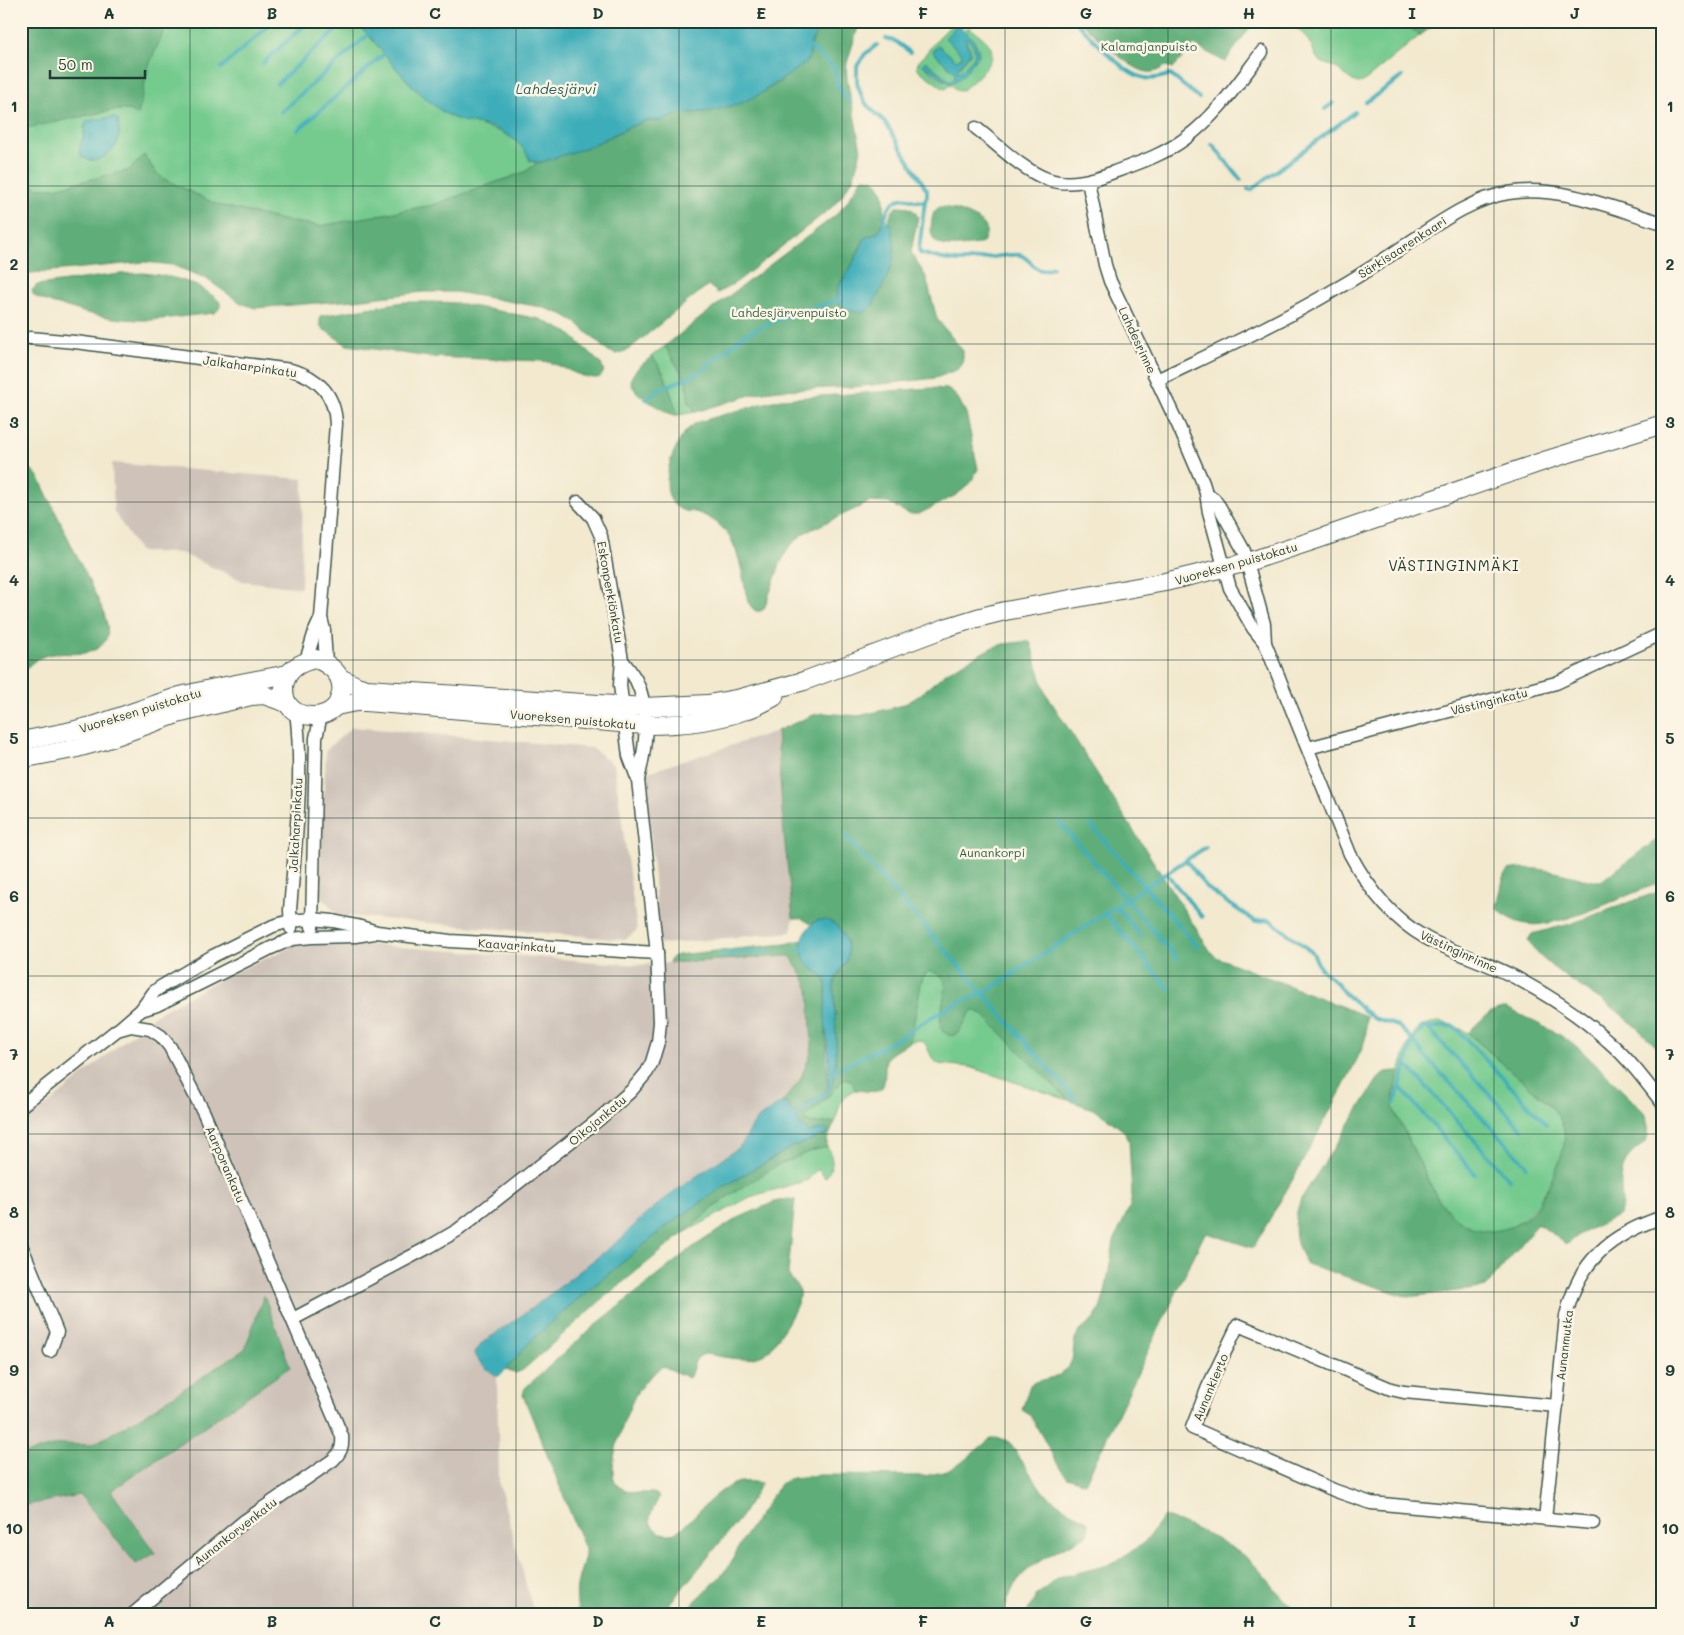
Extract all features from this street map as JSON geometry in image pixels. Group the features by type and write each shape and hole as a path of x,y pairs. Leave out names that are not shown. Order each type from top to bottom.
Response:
{"main road":[{"name":"Vuoreksen puistokatu","path":"340,678 357,686 367,688 623,706 645,707 708,704 741,698 804,681 976,618 1165,582 1248,562 1547,460 1663,424"},
{"path":"316,659 326,663 334,669 340,678 342,687 340,696 328,711 304,716 291,707 284,692 288,674 295,666 306,661 316,659"},
{"name":"Vuoreksen puistokatu","path":"21,741 96,725 180,696 288,674"},
{"name":"Vuoreksen puistokatu","path":"328,711 356,702 366,702 645,726 712,720 736,713 780,694 804,681"},
{"name":"Vuoreksen puistokatu","path":"21,759 73,749 102,741 177,714 251,696 268,696 291,707"}],"street":[{"path":"976,128 1038,176 1056,182 1074,183 1088,180 1142,162 1186,138 1206,121 1227,98 1262,52"},
{"name":"Lahdesrinne","path":"1088,180 1110,281 1179,427 1206,493 1209,512 1224,568"},
{"name":"Särkisaarenkaari","path":"1157,380 1310,305 1438,223 1469,206 1495,196 1524,191 1554,192 1663,223"},
{"name":"Jalkaharpinkatu","path":"30,338 292,370 312,378 322,387 333,404 336,424 321,618 324,630 326,663"},
{"name":"Lahdesrinne","path":"1206,493 1214,499 1229,522 1248,562"},
{"name":"Eskonperkiönkatu","path":"578,502 593,518 601,536 622,660 620,685 623,706"},
{"name":"Västinginrinne","path":"1248,562 1264,624 1265,643"},
{"name":"Västinginrinne","path":"1224,568 1230,588 1253,628 1265,643 1350,854 1370,888 1407,925 1426,938 1518,978 1583,1020 1623,1055 1663,1104"},
{"name":"Jalkaharpinkatu","path":"306,661 321,618"},
{"name":"Västinginkatu","path":"1308,748 1556,683 1663,633"},
{"name":"Eskonperkiönkatu","path":"622,660 637,682 645,707"},
{"name":"Oikojankatu","path":"293,1319 458,1230 598,1120 640,1082 649,1067 658,1042 660,1022 657,954 638,780 629,756 623,706"},
{"name":"Jalkaharpinkatu","path":"291,707 299,736 290,922 292,939"},
{"name":"Oikojankatu","path":"638,780 644,754 645,707"},
{"name":"Jalkaharpinkatu","path":"312,937 316,738 328,711"},
{"name":"Kaavarinkatu","path":"117,1030 141,1010 154,992 160,988 213,956 266,930 290,922 312,919 333,920 377,932 450,941 657,954"},
{"name":"Kaavarinkatu","path":"141,1010 157,1005 292,939 355,936 377,932"},
{"name":"Aarporankatu","path":"117,1030 131,1026 143,1027 161,1036 170,1047 204,1113 342,1436 343,1443 340,1453"},
{"path":"21,1106 117,1030"},
{"name":"Aunanmutka","path":"1545,1519 1569,1301 1587,1267 1610,1242 1639,1225 1663,1216"},
{"path":"21,1245 57,1332 50,1351"},
{"name":"Aunankierto","path":"1557,1406 1404,1392 1391,1389 1238,1325 1219,1363 1192,1428 1336,1491 1371,1503 1593,1523"},
{"name":"Aunankorvenkatu","path":"133,1614 243,1522 323,1467 340,1453"}],"shaded area":[{"path":"112,463 303,479 301,588 243,581 181,553 140,552 114,512"},
{"path":"352,727 592,748 614,765 637,930 625,940 338,915 319,894 326,750"},
{"path":"777,731 783,825 793,909 792,932 659,943 646,777 648,772"},
{"path":"307,940 638,965 788,955 804,978 809,990 812,1046 810,1056 799,1083 782,1102 756,1120 738,1148 671,1193 622,1238 535,1306 478,1347 482,1365 497,1376 499,1484 534,1614 21,1614 21,1122 35,1115 155,1015 222,978"}],"green space":[{"path":"21,21 168,21 148,67 138,115 129,110 113,110 21,129"},
{"path":"168,21 354,21 413,87 442,111 506,135 516,141 530,161 537,163 525,172 433,205 321,226 286,221 218,205 164,180 156,173 144,155 130,170 55,188 38,188 34,186 29,173 31,170 21,159 21,129 113,110 129,110 138,114 148,67","holes":["113,117 118,120 118,144 92,161 82,156 80,148 87,121"]},
{"path":"824,21 860,21 846,66 861,150 854,177 831,208 738,281 718,293 708,285 628,350 616,354 606,350 577,323 562,314 541,307 456,292 423,292 355,300 255,308 241,303 205,278 172,265 145,262 21,274 21,223 28,218 29,212 21,198 21,181 29,173 34,186 38,188 55,188 130,170 144,155 156,173 164,179 218,205 286,221 320,226 433,205 525,172 537,163 591,146 646,121 662,121 678,114 712,111 741,103 781,81 810,55 814,37"},
{"path":"955,21 958,21 957,26 946,39 963,55 956,61 939,46 933,52 955,72 956,74 952,80 949,80 925,61 922,64 942,79 951,82 955,81 979,54 977,46 965,30 970,28 988,43 992,56 985,69 960,91 950,84 946,89 943,88 917,67 918,63 940,36"},
{"name":"Kalamajanpuisto","path":"1080,21 1242,21 1251,26 1225,62 1194,45 1173,68 1166,66 1148,72 1123,59"},
{"path":"1284,21 1404,21 1419,36 1363,82 1358,83 1336,68 1320,61 1303,34 1296,27"},
{"path":"1404,21 1440,21 1419,36"},
{"path":"966,38 974,45 975,53 973,58 959,72 957,70 970,54 970,47 965,40"},
{"name":"Lahdesjärvenpuisto","path":"864,178 872,179 882,189 884,214 879,230 867,237 863,242 848,273 839,285 837,299 839,305 873,305 890,265 892,255 893,234 890,224 887,222 897,207 904,206 911,209 918,217 911,252 926,277 937,319 963,351 962,365 958,369 936,378 853,387 779,390 757,393 696,412 689,402 686,380 665,346 836,215"},
{"path":"940,207 951,208 982,223 986,230 983,243 945,246 938,243 933,238 931,231 933,214"},
{"path":"143,273 174,278 193,284 219,301 220,308 214,313 152,320 112,318 54,304 36,297 32,290 37,285 119,274"},
{"path":"403,302 456,303 540,319 569,333 601,364 603,369 602,375 598,378 591,378 543,361 429,357 347,345 320,325 320,316"},
{"path":"665,346 686,380 689,402 696,412 678,415 664,373 652,356"},
{"path":"652,356 665,377 678,415 672,415 645,399 631,382 634,373"},
{"path":"931,388 947,389 952,392 958,398 966,413 978,469 972,480 956,495 919,514 909,514 888,503 870,502 804,533 789,547 780,564 764,609 761,611 754,610 748,602 739,559 733,543 726,532 718,524 705,516 680,509 670,499 667,484 669,468 675,449 686,431 698,422 781,399"},
{"path":"21,465 27,467 39,478 103,610 108,630 106,640 98,648 84,653 56,654 39,658 21,674"},
{"name":"Aunankorpi","path":"1030,641 1045,692 1211,952 1216,957 1366,1016 1366,1036 1362,1049 1293,1179 1253,1248 1207,1233 1204,1235 1085,1483 1067,1477 1061,1470 1030,1415 1022,1410 1030,1385 1058,1376 1069,1366 1078,1333 1094,1319 1100,1309 1105,1293 1114,1241 1130,1206 1132,1195 1129,1141 1125,1132 1098,1111 1068,1100 981,1013 973,1010 959,1031 954,1035 951,1036 942,1031 940,1018 946,987 945,982 941,976 930,971 922,979 910,1042 887,1058 882,1088 875,1091 855,1090 852,1081 845,1078 821,1104 806,1116 805,1120 812,1123 835,1122 827,1140 827,1147 813,1150 778,1165 723,1199 607,1295 523,1370 516,1373 506,1369 530,1342 568,1307 667,1226 723,1187 790,1148 815,1137 825,1136 823,1129 808,1132 797,1120 798,1117 829,1092 832,1083 836,1052 834,983 840,973 818,920 811,924 801,918 793,918 783,825 777,731 813,715 824,713 859,716 896,707 917,697 947,672 991,648 1003,644"},
{"path":"1663,835 1663,882 1588,912 1536,925 1517,922 1505,916 1497,907 1504,875 1508,870 1539,869 1592,881 1601,881"},
{"path":"1663,890 1663,1054 1639,1029 1612,1007 1542,958 1528,940 1532,934 1570,924"},
{"path":"802,940 801,946 810,967 824,977 826,982 825,1015 828,1088 825,1093 794,1113 787,1103 782,1102 799,1082 810,1056 812,1046 809,990 790,956 669,963 672,957 677,955 785,944"},
{"path":"930,971 939,974 945,980 958,1033 969,1013 973,1010 981,1013 1068,1100 970,1067 939,1064 931,1056 925,1043 917,1040 910,1042 922,979"},
{"path":"1502,1008 1507,1008 1560,1035 1580,1049 1644,1112 1648,1125 1648,1134 1642,1145 1627,1160 1623,1169 1621,1183 1622,1205 1619,1215 1580,1234 1566,1244 1540,1225 1537,1225 1486,1287 1482,1288 1408,1297 1307,1264 1299,1249 1295,1233 1296,1216 1301,1199 1378,1079 1388,1072 1400,1071 1394,1092 1393,1108 1433,1189 1440,1201 1457,1219 1476,1229 1506,1229 1525,1219 1540,1202 1559,1163 1563,1150 1565,1137 1563,1126 1549,1104 1468,1033 1479,1021"},
{"path":"1438,1022 1446,1023 1468,1033 1549,1104 1563,1126 1565,1137 1563,1150 1545,1193 1529,1214 1509,1228 1498,1231 1485,1231 1471,1227 1449,1212 1433,1189 1393,1108 1398,1078 1409,1043 1419,1028"},
{"path":"845,1078 852,1081 855,1090 843,1099 835,1122 815,1124 805,1120 806,1116 821,1104"},
{"path":"827,1147 832,1163 825,1178 819,1170 815,1171 808,1180 750,1197 684,1233 750,1181 788,1160 807,1152"},
{"path":"788,1199 795,1200 788,1274 799,1291 799,1297 797,1305 783,1330 769,1351 755,1358 739,1359 706,1354 701,1355 696,1360 689,1378 663,1366 659,1369 641,1386 632,1401 618,1441 613,1469 614,1479 618,1486 632,1492 652,1493 659,1496 650,1522 656,1530 667,1534 681,1529 717,1494 733,1484 741,1482 761,1483 741,1517 661,1614 578,1614 576,1597 585,1549 523,1395 525,1388 593,1327 693,1247 736,1219 774,1202"},
{"path":"264,1295 290,1367 111,1491 155,1553 136,1564 80,1495 21,1506 21,1455 60,1444 92,1445 147,1413 245,1349"},
{"path":"995,1438 1009,1442 1043,1492 1088,1522 1089,1527 1087,1535 1032,1566 1019,1579 1009,1596 1003,1614 682,1614 729,1566 743,1539 780,1484 792,1478 818,1475 925,1476 947,1471 961,1463 989,1440"},
{"path":"1164,1516 1215,1538 1244,1556 1252,1562 1285,1600 1301,1614 1026,1614 1037,1595 1055,1580 1116,1561 1143,1544"}],"water":[{"name":"Lahdesjärvi","path":"354,21 824,21 812,40 810,55 806,63 760,94 741,103 712,111 678,114 662,121 646,121 629,127 591,146 542,162 530,161 523,149 513,139 500,131 456,119 438,108 406,79"},
{"path":"956,26 972,38 978,52 978,56 965,72 957,80 949,83 922,64 925,61 949,80 952,80 956,74 955,72 933,52 938,45 956,60 962,57 962,54 945,38","holes":["966,38 973,45 975,53 973,58 959,72 957,69 971,52 965,40"]},
{"path":"113,117 118,120 119,128 119,139 115,147 104,157 97,160 89,160 81,156 80,148 87,121"},
{"path":"884,222 890,224 894,243 893,261 887,278 869,309 858,312 847,309 837,300 839,285 850,269 865,238 877,233"},
{"path":"818,920 825,920 839,927 848,948 848,954 834,986 836,1053 830,1090 825,1097 798,1117 797,1120 808,1132 825,1129 828,1134 790,1148 723,1187 667,1226 568,1307 530,1342 499,1376 490,1371 476,1357 475,1353 482,1343 535,1306 622,1238 648,1212 738,1148 756,1120 782,1102 786,1103 794,1113 827,1090 829,1074 825,1013 826,982 821,975 809,966 805,960 802,947 804,935 812,924"}],"waterway":[{"path":"221,68 274,21"},
{"path":"263,63 309,21"},
{"path":"277,84 346,21"},
{"path":"960,27 965,21"},
{"path":"1075,21 1127,70 1148,79 1172,76 1199,98"},
{"path":"281,112 369,34"},
{"path":"886,39 895,41 910,52"},
{"path":"877,45 865,54 857,66 857,83 867,105 885,122 927,190 925,201 918,202 903,199 891,204 884,222"},
{"path":"810,47 835,69 839,88 849,101"},
{"path":"298,130 384,54"},
{"path":"1366,102 1402,77"},
{"path":"1325,109 1333,103"},
{"path":"1248,189 1251,190 1355,112"},
{"path":"1212,144 1241,180"},
{"path":"925,201 920,253 959,261 1020,255 1038,269 1047,270 1053,267"},
{"path":"646,399 662,388 704,369 744,335 777,320 837,300"},
{"path":"1059,822 1177,958"},
{"path":"1091,825 1197,946"},
{"path":"846,836 1075,1099"},
{"path":"831,1073 897,1039 948,1008 983,994 1206,847"},
{"path":"1186,860 1206,887 1222,899 1255,921 1270,920 1313,953 1320,968 1338,984 1344,993 1373,1018 1398,1026 1413,1040 1425,1056 1527,1166"},
{"path":"1166,873 1202,917"},
{"path":"1116,906 1141,936"},
{"path":"1105,913 1170,990"},
{"path":"797,950 801,949"},
{"path":"720,955 771,951"},
{"path":"1395,1103 1413,1040 1423,1028 1450,1026 1455,1027 1546,1124"},
{"path":"1427,1027 1522,1129"},
{"path":"1407,1065 1509,1179"},
{"path":"1400,1087 1475,1174"}],"district":[{"name":"VÄSTINGINMÄKI","path":"1454,565"}]}
